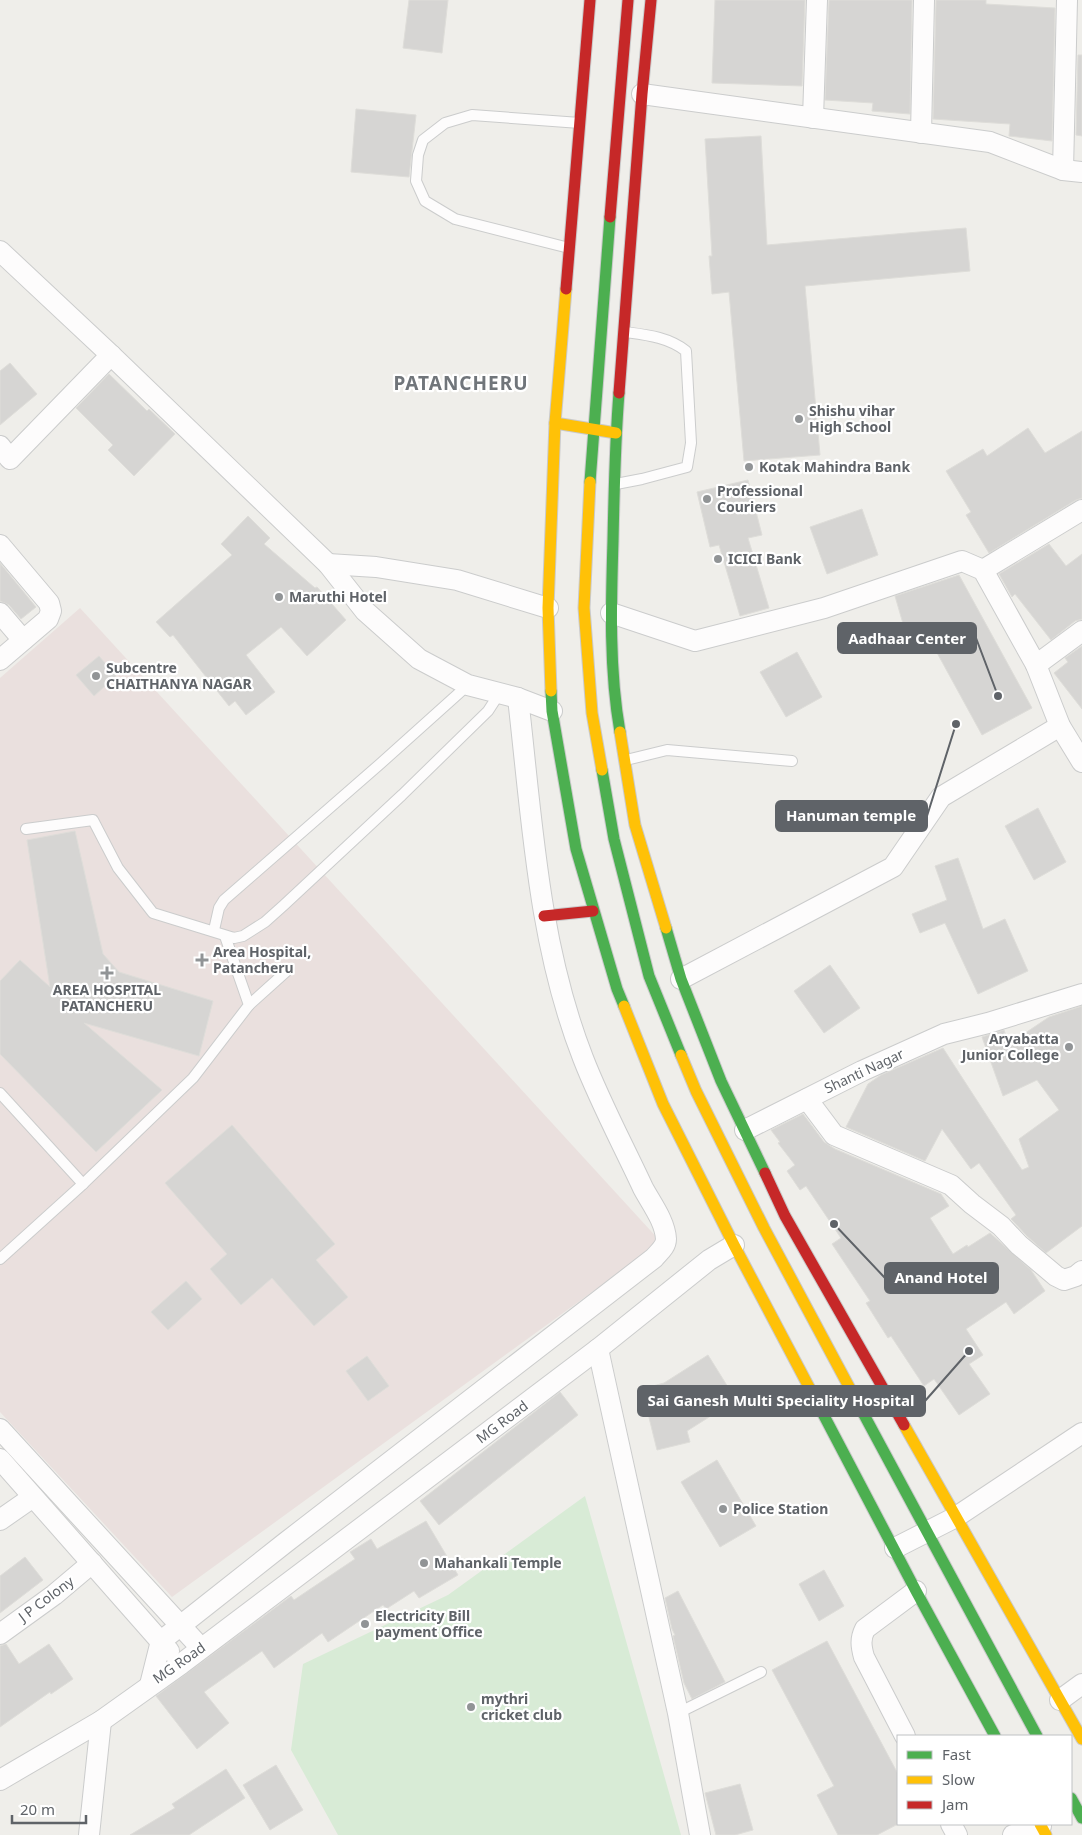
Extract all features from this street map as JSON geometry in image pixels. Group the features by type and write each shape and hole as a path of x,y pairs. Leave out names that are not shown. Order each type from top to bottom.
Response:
{"main road":[{"path":"590,0 555,423 548,608 552,711 576,849 617,988 663,1104 734,1245 895,1548 916,1592 994,1735"},
{"path":"628,0 593,429 584,608 592,713 614,839 649,976 696,1091 764,1228 1036,1735"},
{"path":"651,0 616,433 611,613 616,710 634,825 680,979 721,1080 785,1216 1060,1700 1077,1734"},
{"path":"555,423 616,433"},
{"path":"544,916 594,911"},
{"path":"1072,1800 1082,1818"}],"street":[{"path":"813,118 817,0"},
{"path":"921,133 924,0"},
{"path":"642,94 990,142 1072,171 1068,0"},
{"path":"0,251 328,564 365,611 419,659 468,685 552,711"},
{"path":"3,458 111,355"},
{"path":"983,570 1082,510"},
{"path":"0,545 49,604 51,611 48,619 0,660"},
{"path":"611,613 695,641 824,608 962,561 983,570 1036,665 1060,726 1082,762"},
{"path":"328,564 376,567 457,580 548,608"},
{"path":"0,614 23,640"},
{"path":"1036,665 1082,631"},
{"path":"508,696 544,916"},
{"path":"680,979 893,867 941,797 1060,726"},
{"name":"MG Road","path":"150,1686 161,1641 654,1258 664,1247 666,1240 662,1223 583,1057 562,991 544,916"},
{"name":"Shanti Nagar","path":"744,1130 862,1070 944,1034 988,1023 1082,994"},
{"path":"807,1099 834,1136 951,1185 1001,1226 1019,1245 1056,1276 1064,1280 1076,1276 1082,1271"},
{"path":"764,1228 785,1216"},
{"name":"MG Road","path":"150,1686 598,1349 709,1260 734,1245"},
{"path":"598,1349 678,1713 700,1835"},
{"path":"0,1429 201,1648"},
{"path":"895,1548 956,1517 1082,1433"},
{"path":"0,1460 181,1664"},
{"path":"0,1520 33,1496"},
{"name":"J P Colony","path":"0,1634 54,1595 92,1563"},
{"path":"904,1735 864,1657 861,1645 865,1629 916,1592"},
{"path":"1060,1700 1082,1684"},
{"path":"0,1780 100,1721 150,1686"},
{"path":"89,1835 100,1721"},
{"path":"1013,1835 1042,1828"}],"lane":[{"path":"570,248 455,219 425,201 416,181 418,154 423,140 445,123 472,115 580,123"},
{"path":"614,484 688,467 691,443 686,350 674,342 652,336 624,332"},
{"path":"214,930 219,908 224,900 468,685"},
{"path":"26,829 93,820 118,868 153,913 214,930 225,936 234,938 243,936 265,922 284,906 488,711 508,696"},
{"path":"625,761 667,750 792,761"},
{"path":"225,936 249,1005"},
{"path":"0,1259 83,1184 193,1078 249,1005 289,969"},
{"path":"0,1093 83,1184"},
{"path":"678,1713 761,1672"}],"shaded area":[{"name":"Area Hospital, Patancheru","path":"80,608 661,1242 172,1597 0,1412 0,678"}],"green space":[{"name":"mythri cricket club","path":"585,1496 681,1835 338,1835 291,1750 303,1664 448,1595"}],"building":[{"path":"409,0 448,0 442,53 403,48"},
{"path":"715,0 805,0 802,86 712,83"},
{"path":"829,0 912,0 910,114 872,111 873,103 825,100"},
{"path":"936,0 986,0 986,4 1055,8 1052,141 1009,136 1010,124 933,119"},
{"path":"1078,55 1082,55 1082,136 1076,135"},
{"path":"356,109 416,115 409,177 351,172"},
{"path":"761,136 767,245 966,228 970,271 805,286 820,455 744,461 729,292 712,294 709,256 712,256 705,139"},
{"path":"10,363 37,394 0,425 0,371"},
{"path":"109,374 147,411 149,409 175,434 134,476 108,450 113,445 76,408"},
{"path":"1028,428 1045,453 1082,431 1082,498 989,553 966,515 971,512 946,471 983,449 987,456"},
{"path":"748,480 762,535 748,538 769,608 740,616 719,545 710,547 697,492"},
{"path":"862,509 878,555 827,574 810,527"},
{"path":"248,516 270,538 264,544 315,588 317,587 346,620 307,656 281,627 246,655 275,692 246,715 235,701 229,706 173,635 170,637 156,622 232,555 221,544"},
{"path":"1049,544 1066,566 1082,554 1082,619 1075,621 1051,640 1015,594 1012,597 999,574"},
{"path":"0,563 36,607 21,619 9,605 0,601"},
{"path":"959,575 1032,708 982,735 924,629 906,634 895,596"},
{"path":"1082,646 1082,709 1054,673 1068,662 1065,658"},
{"path":"797,652 822,697 786,717 760,672"},
{"name":"Subcentre CHAITHANYA NAGAR","path":"99,656 116,676 94,696 76,675"},
{"path":"1038,808 1066,862 1034,880 1005,826"},
{"path":"75,831 103,954 119,972 213,1001 199,1056 84,1023 162,1090 96,1152 0,1054 0,981 20,960 50,987 27,840"},
{"path":"958,858 983,929 1005,919 1028,971 978,994 945,923 920,933 912,914 947,900 935,866"},
{"path":"830,965 860,1008 824,1033 794,991"},
{"path":"1082,1006 1082,1226 1046,1253 1011,1219 1016,1215 979,1163 971,1169 942,1129 925,1161 846,1127 868,1084 881,1075 943,1048 1022,1170 1029,1167 1019,1139 1059,1110 1037,1080 1003,1096 982,1037 1004,1030 1009,1044 1049,1017"},
{"path":"803,1114 824,1142 835,1149 941,1194 949,1206 930,1218 953,1254 990,1233 1031,1270 1045,1291 1014,1314 1006,1302 966,1329 983,1355 969,1364 990,1394 959,1415 934,1379 924,1386 891,1336 888,1338 866,1303 870,1301 832,1244 841,1238 806,1186 800,1190 787,1171 795,1165 778,1143 780,1142 771,1130"},
{"path":"232,1125 335,1244 316,1260 348,1297 314,1326 272,1278 241,1305 210,1269 227,1254 165,1183"},
{"path":"186,1281 202,1299 168,1330 151,1312"},
{"path":"708,1355 736,1400 687,1431 690,1442 657,1450 642,1389 664,1383"},
{"path":"367,1356 389,1386 368,1401 346,1371"},
{"path":"560,1392 578,1415 439,1525 420,1501"},
{"path":"717,1460 756,1526 720,1547 681,1482"},
{"path":"426,1521 458,1575 419,1598 414,1591 386,1609 383,1605 328,1642 322,1633 274,1668 262,1651 204,1692 229,1723 197,1749 156,1696 291,1596 294,1600 355,1559 350,1552 371,1539 377,1549"},
{"path":"25,1557 43,1580 0,1613 0,1576"},
{"path":"824,1570 844,1606 819,1621 799,1584"},
{"path":"678,1591 725,1682 692,1699 684,1683 673,1636 675,1635 665,1598"},
{"path":"827,1641 897,1772 897,1825 877,1835 838,1835 817,1795 834,1786 772,1670"},
{"path":"6,1644 19,1664 49,1644 73,1679 51,1694 50,1692 0,1727 0,1646"},
{"path":"276,1765 303,1810 270,1830 243,1785"},
{"path":"226,1769 245,1798 189,1835 130,1835 175,1808 172,1804"},
{"path":"740,1784 753,1830 735,1835 716,1835 705,1793"}],"traffic: fast":[{"path":"590,482 610,217"},
{"path":"619,393 611,613 612,661 620,732"},
{"path":"551,691 552,711 576,849 617,989 624,1006"},
{"path":"602,770 614,839 649,976 681,1055"},
{"path":"666,928 681,979 721,1081 765,1173"},
{"path":"810,1389 994,1735"},
{"path":"862,1411 1036,1735"},
{"path":"1072,1800 1082,1818"}],"traffic: slow":[{"path":"551,691 548,608 555,423 566,289"},
{"path":"555,423 616,433"},
{"path":"590,482 584,608 592,713 602,770"},
{"path":"620,732 635,825 666,928"},
{"path":"624,1006 663,1104 734,1245 810,1389"},
{"path":"681,1055 696,1091 764,1228 862,1411"},
{"path":"904,1425 1082,1739"},
{"path":"1041,1825 1046,1835"}],"traffic: jam":[{"path":"566,289 590,0"},
{"path":"610,217 628,0"},
{"path":"619,393 651,0"},
{"path":"544,916 593,911"},
{"path":"765,1173 785,1216 904,1425"}],"place":[{"name":"Shishu vihar High School","path":"799,419"},
{"name":"Kotak Mahindra Bank","path":"749,467"},
{"name":"Professional Couriers","path":"707,499"},
{"name":"ICICI Bank","path":"718,559"},
{"name":"Maruthi Hotel","path":"279,597"},
{"name":"Subcentre CHAITHANYA NAGAR","path":"96,676"},
{"name":"Aadhaar Center","path":"998,696"},
{"name":"Hanuman temple","path":"956,724"},
{"name":"Area Hospital, Patancheru","path":"202,960"},
{"name":"AREA HOSPITAL PATANCHERU","path":"107,973"},
{"name":"Aryabatta Junior College","path":"1069,1047"},
{"name":"Anand Hotel","path":"834,1224"},
{"name":"Sai Ganesh Multi Speciality Hospital","path":"969,1351"},
{"name":"Police Station","path":"723,1509"},
{"name":"Mahankali Temple","path":"424,1563"},
{"name":"Electricity Bill payment Office","path":"365,1624"},
{"name":"mythri cricket club","path":"471,1707"}],"district":[{"name":"PATANCHERU","path":"461,383"}]}
